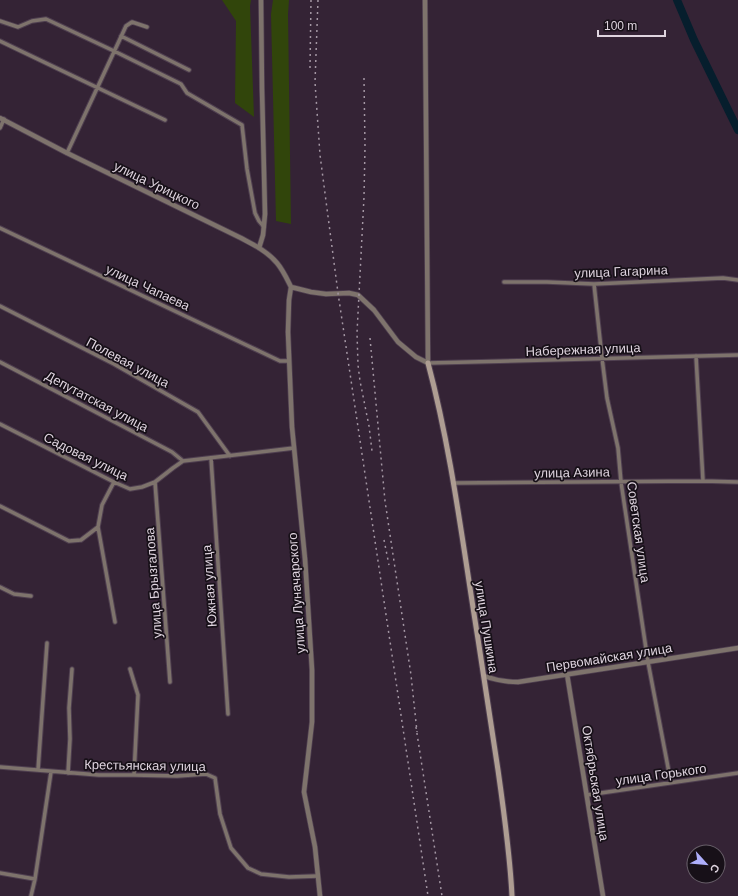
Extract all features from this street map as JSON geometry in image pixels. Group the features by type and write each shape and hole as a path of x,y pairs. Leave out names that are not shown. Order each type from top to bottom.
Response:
{"main road":[{"name":"улица Пушкина","path":"428,363 438,401 453,483 484,676 504,810 511,872 512,896"}],"street":[{"path":"259,248 264,227 265,214 261,0"},
{"path":"292,287 312,292 330,294 349,293 358,295 374,310 398,342 416,357 428,363 425,0"},
{"path":"0,22 18,27 32,21 46,19 181,84 187,93 242,125 246,169 255,213 264,227"},
{"path":"67,153 126,26 132,22 147,27"},
{"path":"121,36 189,70"},
{"path":"0,41 165,120"},
{"path":"0,128 2,118"},
{"name":"улица Урицкого","path":"2,118 67,153 259,248 269,254 277,263 292,287"},
{"name":"улица Чапаева","path":"0,228 280,361 289,361"},
{"name":"улица Гагарина","path":"504,282 594,284 723,278 738,280"},
{"name":"Советская улица","path":"594,284 607,398 618,448 621,482 648,662 670,783"},
{"name":"улица Луначарского","path":"292,287 289,300 288,332 292,427 306,559 312,670 312,722 304,792 315,847 320,896"},
{"name":"Полевая улица","path":"0,306 114,364 198,412 230,456"},
{"name":"Набережная улица","path":"428,363 738,355"},
{"path":"696,356 703,481"},
{"name":"Депутатская улица","path":"0,362 172,452 184,461"},
{"name":"Садовая улица","path":"0,424 130,489 142,487 155,482 184,461"},
{"path":"184,461 294,448"},
{"name":"Южная улица","path":"211,458 228,714"},
{"path":"114,482 102,505 98,527 115,622"},
{"name":"улица Брызгалова","path":"155,482 170,682"},
{"name":"улица Азина","path":"453,483 738,482"},
{"path":"0,506 69,541 81,540 98,527"},
{"path":"0,588 14,594 30,596"},
{"path":"38,770 47,643"},
{"name":"Первомайская улица","path":"484,676 496,680 518,682 738,648"},
{"path":"68,773 70,739 69,708 72,669"},
{"path":"130,669 138,695 134,775"},
{"name":"Октябрьская улица","path":"567,674 603,896"},
{"name":"Крестьянская улица","path":"0,768 99,775 177,776 206,774 215,778 220,814 231,848 248,868 261,874 318,876"},
{"path":"31,896 35,879 51,772"},
{"name":"улица Горького","path":"587,795 738,773"},
{"path":"0,873 35,879"}],"green space":[{"path":"222,0 251,0 254,117 235,103 236,21"},
{"path":"273,0 289,0 291,224 276,221 271,14"}],"waterway":[{"path":"677,0 694,40 738,130"}],"railway":[{"path":"310,68 311,0"},
{"path":"318,0 315,82 320,155 338,293 428,896"},
{"path":"364,78 364,197 357,333 360,381 369,426 372,451"},
{"path":"370,338 385,501 411,675 417,732"},
{"path":"384,540 389,565"},
{"path":"416,727 442,896"}]}
